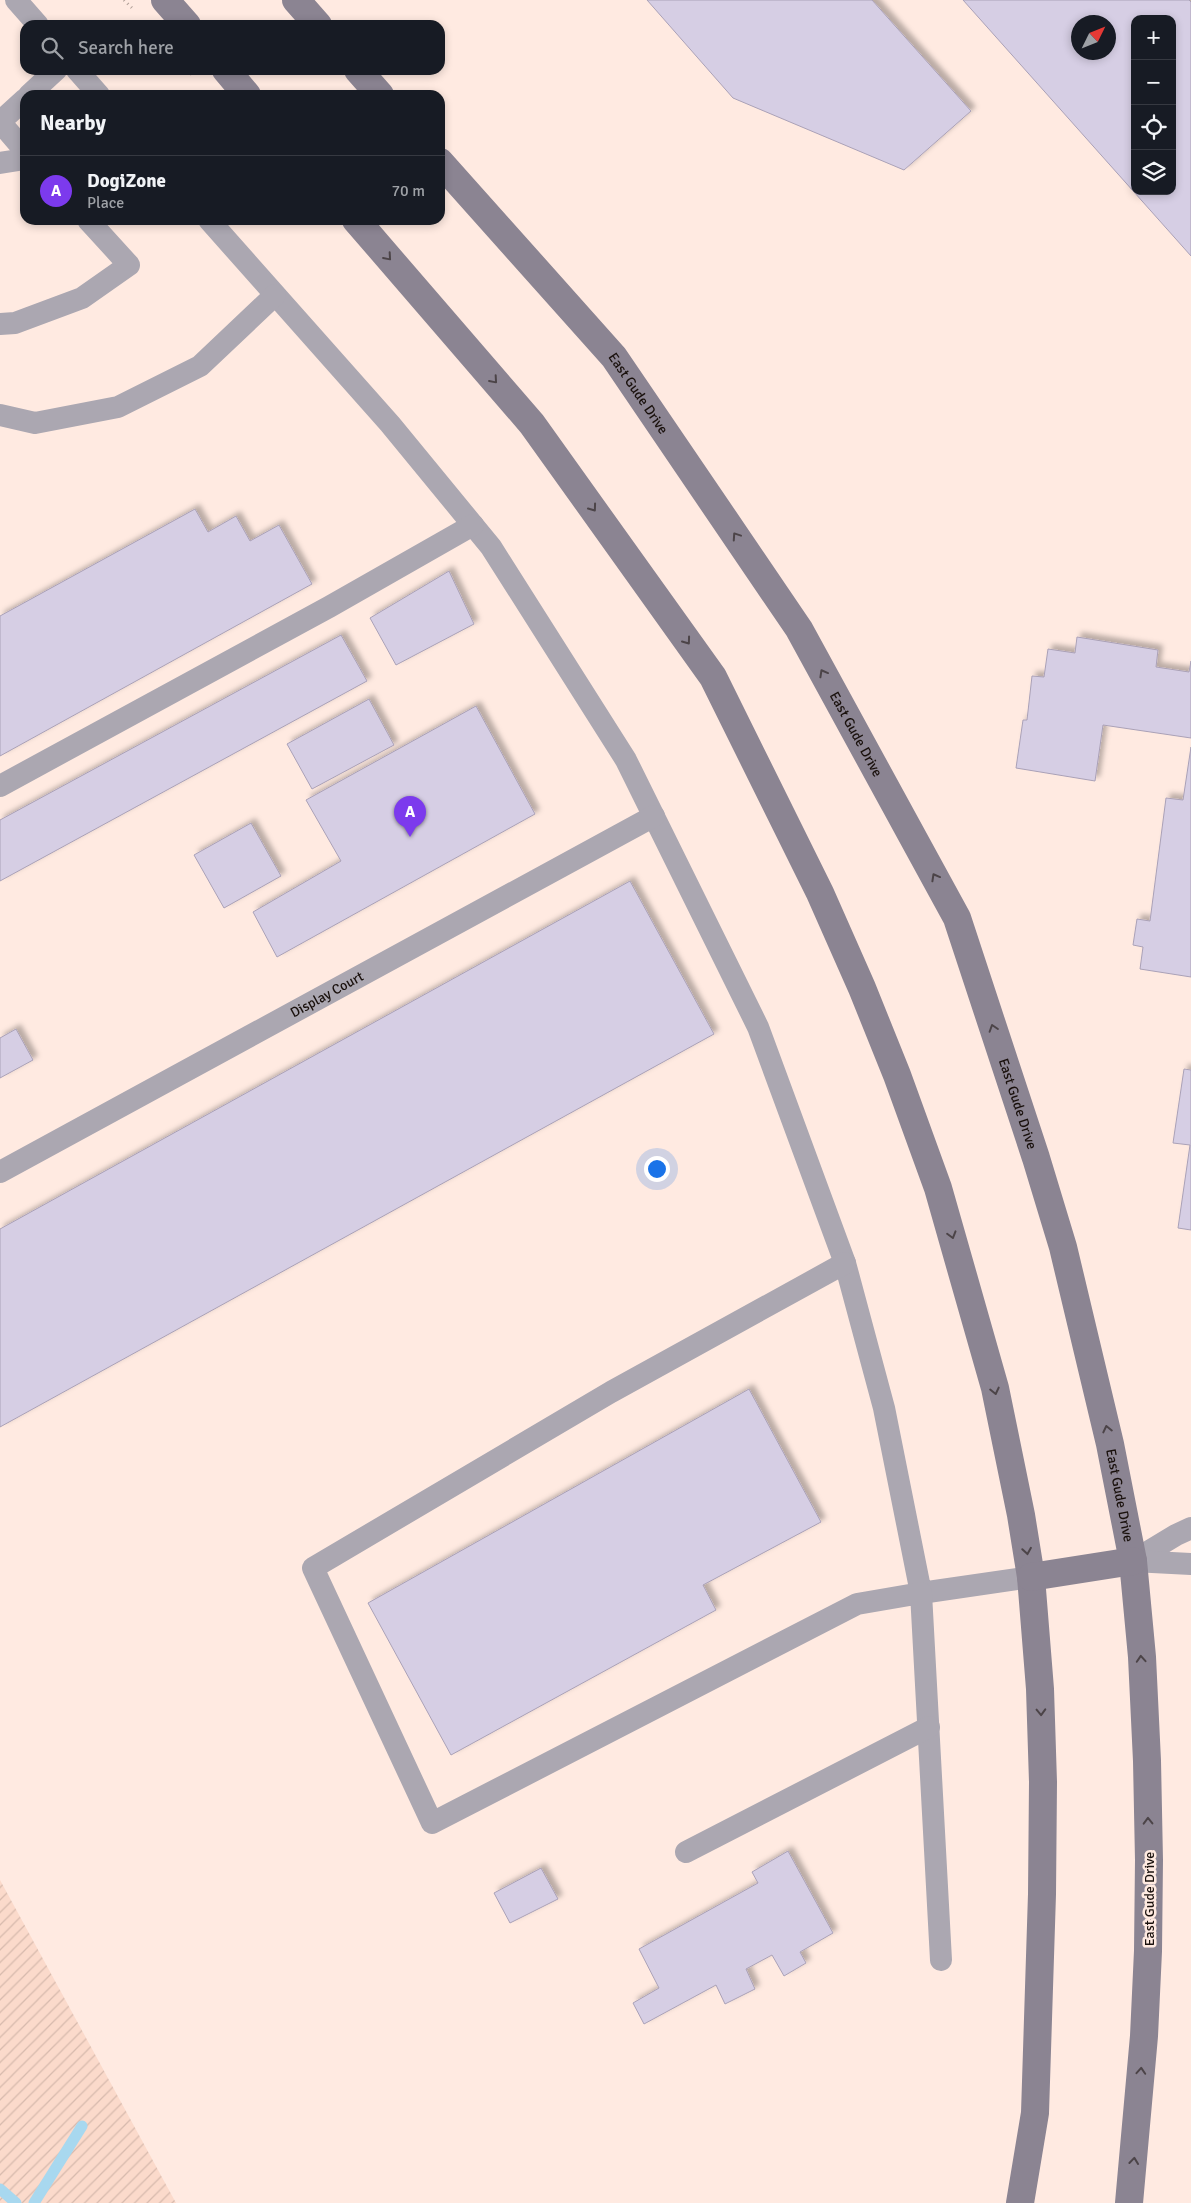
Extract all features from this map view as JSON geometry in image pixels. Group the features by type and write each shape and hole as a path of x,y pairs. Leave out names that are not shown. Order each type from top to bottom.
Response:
{"main road":[{"path":"165,0 182,20"},
{"path":"296,0 314,20"},
{"path":"230,75 243,90"},
{"path":"362,75 376,90"},
{"name":"East Gude Drive","path":"445,168 614,358 799,629 957,918 1036,1158 1062,1247 1110,1444 1133,1561 1144,1695 1149,1860 1148,1951 1144,2036 1129,2203"},
{"path":"360,225 532,424 713,677 820,893 862,988 897,1074 938,1188 995,1388 1021,1515 1031,1577 1041,1698 1043,1782 1042,1894 1035,2114 1020,2203"},
{"path":"1031,1577 1133,1561"}],"lane":[{"path":"16,0 34,20"},
{"path":"34,90 51,75"},
{"path":"81,75 95,90"},
{"path":"20,104 0,122 20,145"},
{"path":"0,163 20,160"},
{"path":"0,324 15,323 82,298 129,265 93,225"},
{"path":"213,225 390,424 491,547 626,760 758,1027 845,1263 884,1408 921,1593 941,1960"},
{"path":"0,415 35,423 118,407 200,366 275,295"},
{"path":"0,786 329,608 473,525"},
{"name":"Display Court","path":"0,1172 654,816"},
{"path":"845,1263 611,1392 313,1568 432,1823 857,1604 1031,1577"},
{"path":"1133,1561 1176,1534 1191,1528"},
{"path":"1133,1561 1191,1564"},
{"path":"686,1852 929,1727"}],"shaded area":[{"path":"0,1880 176,2203 0,2203"}],"building":[{"path":"647,0 872,0 971,111 904,170 733,98"},
{"path":"963,0 1189,0 1191,2 1191,256 1137,195 1176,195 1176,15 1131,15 1131,189"},
{"path":"195,509 208,532 236,516 250,541 279,525 312,584 0,756 0,616"},
{"path":"449,571 474,624 396,665 370,618"},
{"path":"341,635 367,681 0,881 0,820"},
{"path":"1077,637 1158,650 1156,667 1189,672 1191,661 1191,738 1103,725 1095,781 1016,768 1023,720 1027,720 1032,676 1044,677 1048,649 1075,653"},
{"path":"369,699 394,745 312,789 287,744"},
{"path":"476,706 535,814 277,957 253,912 341,861 306,800"},
{"path":"1191,747 1191,977 1140,969 1143,947 1133,945 1137,919 1150,921 1166,798 1183,800"},
{"path":"251,823 281,876 224,908 194,855"},
{"path":"630,881 714,1034 0,1427 0,1229"},
{"path":"16,1029 33,1060 0,1078 0,1038"},
{"path":"1184,1069 1191,1070 1191,1230 1178,1228 1190,1145 1173,1143"},
{"path":"749,1389 821,1522 703,1585 716,1610 451,1755 368,1603"},
{"path":"788,1851 833,1933 800,1952 806,1963 784,1976 772,1955 746,1969 755,1989 725,2004 716,1985 644,2024 633,2003 659,1988 639,1949 758,1883 752,1872"},
{"path":"541,1868 558,1899 510,1923 494,1893"}],"waterway":[{"path":"34,2203 82,2126"},
{"path":"0,2189 16,2203"}],"place":[{"name":"DogiZone","path":"410,837"}]}
